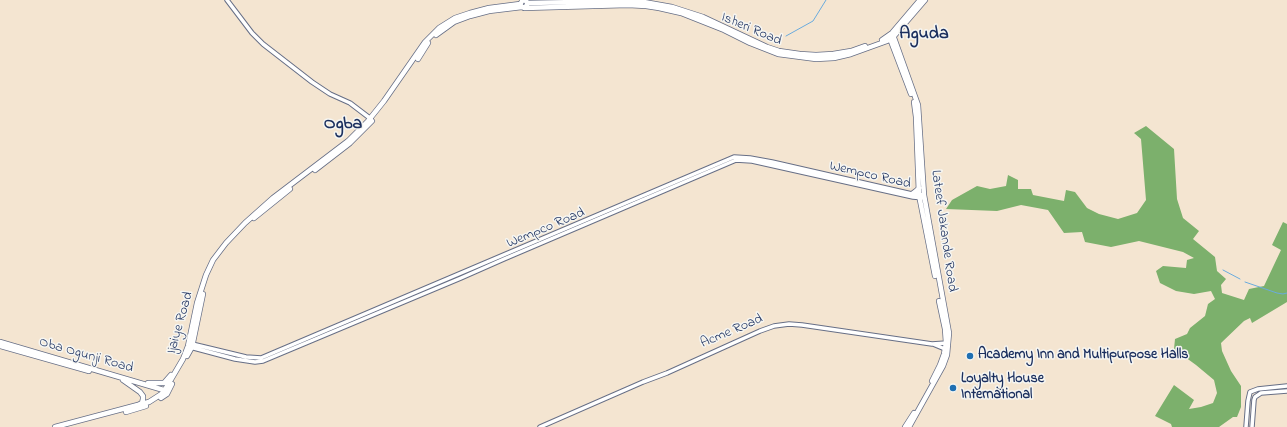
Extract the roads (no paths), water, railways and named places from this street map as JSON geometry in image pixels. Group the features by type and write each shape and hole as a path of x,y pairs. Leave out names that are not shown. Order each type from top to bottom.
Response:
{"main road":[{"name":"Isheri Road","path":"892,36 920,0"},
{"name":"Isheri Road","path":"421,51 439,28 455,18 489,8 522,3 638,2 681,11 720,25 767,47 800,54 826,55 842,53 892,36 902,27 925,0"},
{"path":"901,56 898,37 902,27"},
{"name":"Lateef Jakande Road","path":"892,36 901,56 918,105 922,197 947,343 943,366 909,427"},
{"name":"Lateef Jakande Road","path":"892,36 915,105 919,188 922,197"},
{"name":"Ijaiye Road","path":"166,392 190,345 206,285 217,259 228,244 246,225 284,193 350,143 372,119 421,51"},
{"path":"912,194 919,188"},
{"name":"Oba Ogunji Road","path":"0,342 42,356 166,392"},
{"name":"Ijaiye Road","path":"166,392 190,345"},
{"name":"Oba Ogunji Road","path":"0,346 42,356"},
{"name":"Lateef Jakande Road","path":"905,427 940,365 946,349"},
{"path":"141,383 157,384 164,382 177,370"},
{"name":"Oba Ogunji Road","path":"103,374 141,383 166,392"},
{"path":"123,380 140,392 143,399 142,403 138,405"},
{"path":"64,427 138,409 159,400 166,392"},
{"path":"55,427 72,425 149,402 166,392"}],"street":[{"path":"227,0 252,33 263,44 312,82 330,94 350,103 372,119"},
{"name":"Wempco Road","path":"190,345 235,359 255,362 263,361 461,278 730,162 741,160 772,164 922,197"},
{"name":"Wempco Road","path":"772,164 922,197"},
{"name":"Acme Road","path":"540,427 673,370 760,330 774,326 789,324 802,325 932,344 947,343"},
{"path":"932,344 946,349"},
{"path":"1246,427 1249,395 1252,390 1287,386"},
{"path":"1252,427 1254,400 1257,395 1261,393 1287,390"}],"waterway":[{"path":"786,36 813,21 826,0"},
{"path":"1223,270 1240,279"},
{"path":"1245,282 1277,293 1287,293"}],"place":[{"name":"Academy Inn and Multipurpose Halls","path":"970,356"},
{"name":"Loyalty House International","path":"953,388"}],"district":[{"name":"Aguda","path":"924,35"},
{"name":"Ogba","path":"343,125"}]}
